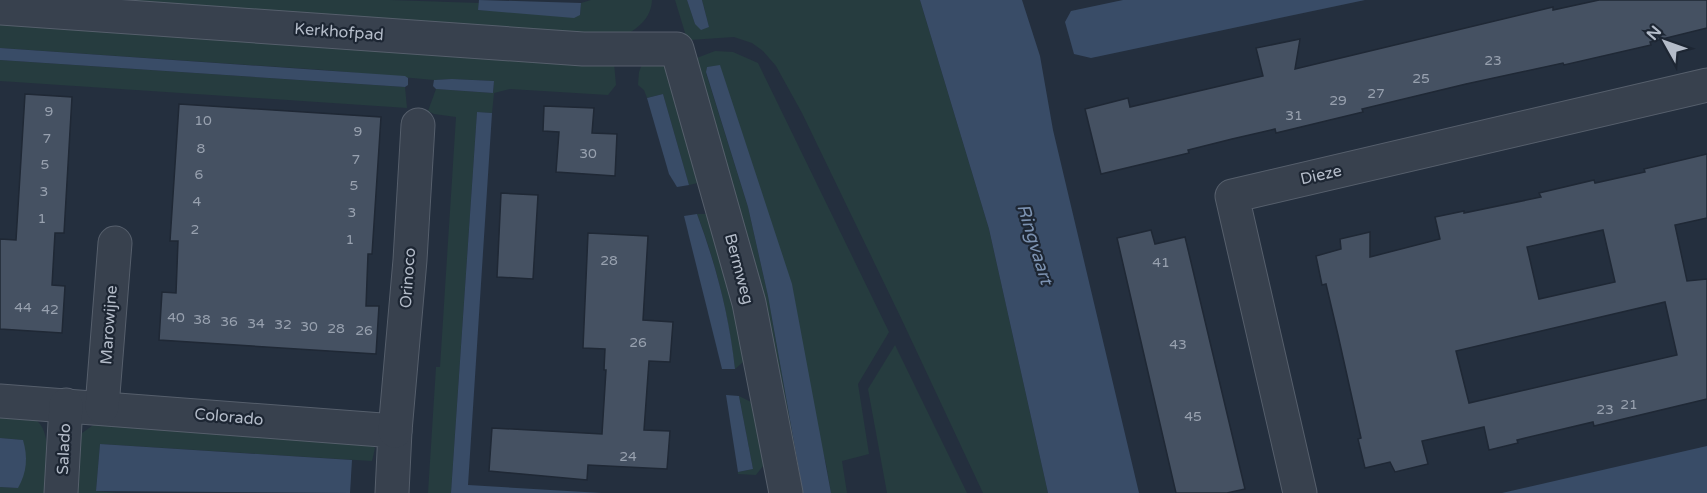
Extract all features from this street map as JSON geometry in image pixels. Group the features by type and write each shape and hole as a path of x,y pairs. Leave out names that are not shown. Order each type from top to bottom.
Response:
{"street":[{"name":"Kerkhofpad","path":"0,8 583,49 677,49"},
{"name":"Bermweg","path":"677,49 749,303 786,493"},
{"name":"Dieze","path":"1300,493 1232,196 1707,85"},
{"name":"Orinoco","path":"395,431 410,260 418,125"},
{"name":"Marowijne","path":"102,407 115,243"},
{"name":"Colorado","path":"0,401 395,431"},
{"name":"Salado","path":"61,493 66,405"},
{"path":"392,493 395,431"}],"green space":[{"path":"49,0 390,0 479,3 478,10 580,15 581,3 591,0 652,0 646,18 623,37"},
{"path":"675,0 687,0 695,24 709,27 702,0 920,0 989,229 1048,493 983,493 802,113 776,66 763,51 752,43 734,37 690,40 686,36"},
{"path":"0,19 614,63 616,85 608,95 510,89 494,93 492,113 477,112 451,493 428,493 436,367 440,367 456,117 428,111 436,89 493,93 494,81 434,80 324,70 0,48"},
{"path":"715,51 733,52 758,63 889,332 858,384 869,454 842,461 847,493 831,493 826,464 720,66 707,67 706,73 748,207 768,296 803,493 796,493 694,59"},
{"path":"0,60 405,87 407,108 0,81"},
{"path":"642,64 665,65 703,178 698,183 689,185 663,94 647,98 644,90 638,85"},
{"path":"697,214 715,214 750,356 735,369 721,290"},
{"path":"895,345 967,493 887,493 868,389"},
{"path":"739,396 757,405 767,461 756,475 738,474 738,472 753,469"},
{"path":"0,415 22,416 34,419 40,424 47,442 45,493 0,493 0,487 18,488 22,440 0,438"},
{"path":"100,420 366,439 375,448 372,461 100,444 96,491 118,493 71,493 78,436"}],"water":[{"path":"479,0 581,3 580,15 574,18 478,10"},
{"path":"687,0 702,0 709,27 701,30 695,24"},
{"name":"Ringvaart","path":"920,0 1022,0 1040,56 1053,130 1139,493 1048,493 989,229"},
{"path":"1123,0 1365,0 1091,58 1074,54 1065,22 1071,11"},
{"path":"0,48 405,76 408,78 408,85 405,87 0,60"},
{"path":"720,65 792,284 831,493 803,493 768,296 748,207 706,72 707,67"},
{"path":"434,80 494,81 493,93 436,89 433,86"},
{"path":"663,94 689,185 677,187 669,174 647,98"},
{"path":"477,112 492,113 468,485 602,493 451,493"},
{"path":"697,214 721,290 735,369 722,369 684,216"},
{"path":"726,395 739,396 753,469 738,472"},
{"path":"0,438 23,440 26,464 18,488 0,487"},
{"path":"100,444 352,460 350,493 96,491"},
{"path":"1707,446 1707,493 1502,493"}],"building":[{"path":"1599,0 1707,0 1707,28 1650,42 1651,45 1466,84 1276,133 1275,129 1232,139 1188,150 1189,153 1101,174 1085,109 1128,98 1130,107 1263,76 1256,48 1300,39 1295,69 1553,7 1553,10"},
{"path":"25,94 72,97 64,233 55,233 52,285 65,286 62,333 0,329 0,239 16,240"},
{"path":"179,104 381,117 372,254 368,254 366,306 379,306 376,354 159,340 162,292 176,293 178,241 170,241"},
{"path":"544,106 594,108 592,133 617,134 615,176 556,172 559,132 543,131"},
{"path":"1707,154 1707,218 1675,225 1687,281 1707,279 1707,399 1594,426 1593,422 1517,440 1518,443 1489,450 1484,427 1422,441 1428,464 1395,472 1390,462 1365,468 1358,439 1361,438 1338,335 1326,284 1322,285 1316,256 1341,249 1340,239 1370,232 1370,257 1440,239 1435,217 1541,197 1539,193 1594,180 1595,183 1645,172 1644,169","holes":["1603,230 1615,282 1539,299 1527,247","1665,302 1677,355 1469,403 1456,351"]},
{"path":"501,193 538,195 533,279 497,277"},
{"path":"1151,230 1155,244 1185,237 1245,489 1227,493 1176,493 1117,238"},
{"path":"588,233 648,236 643,320 673,322 670,362 649,361 644,430 670,431 667,469 588,465 587,480 489,471 492,428 602,434 605,349 583,348"}]}
